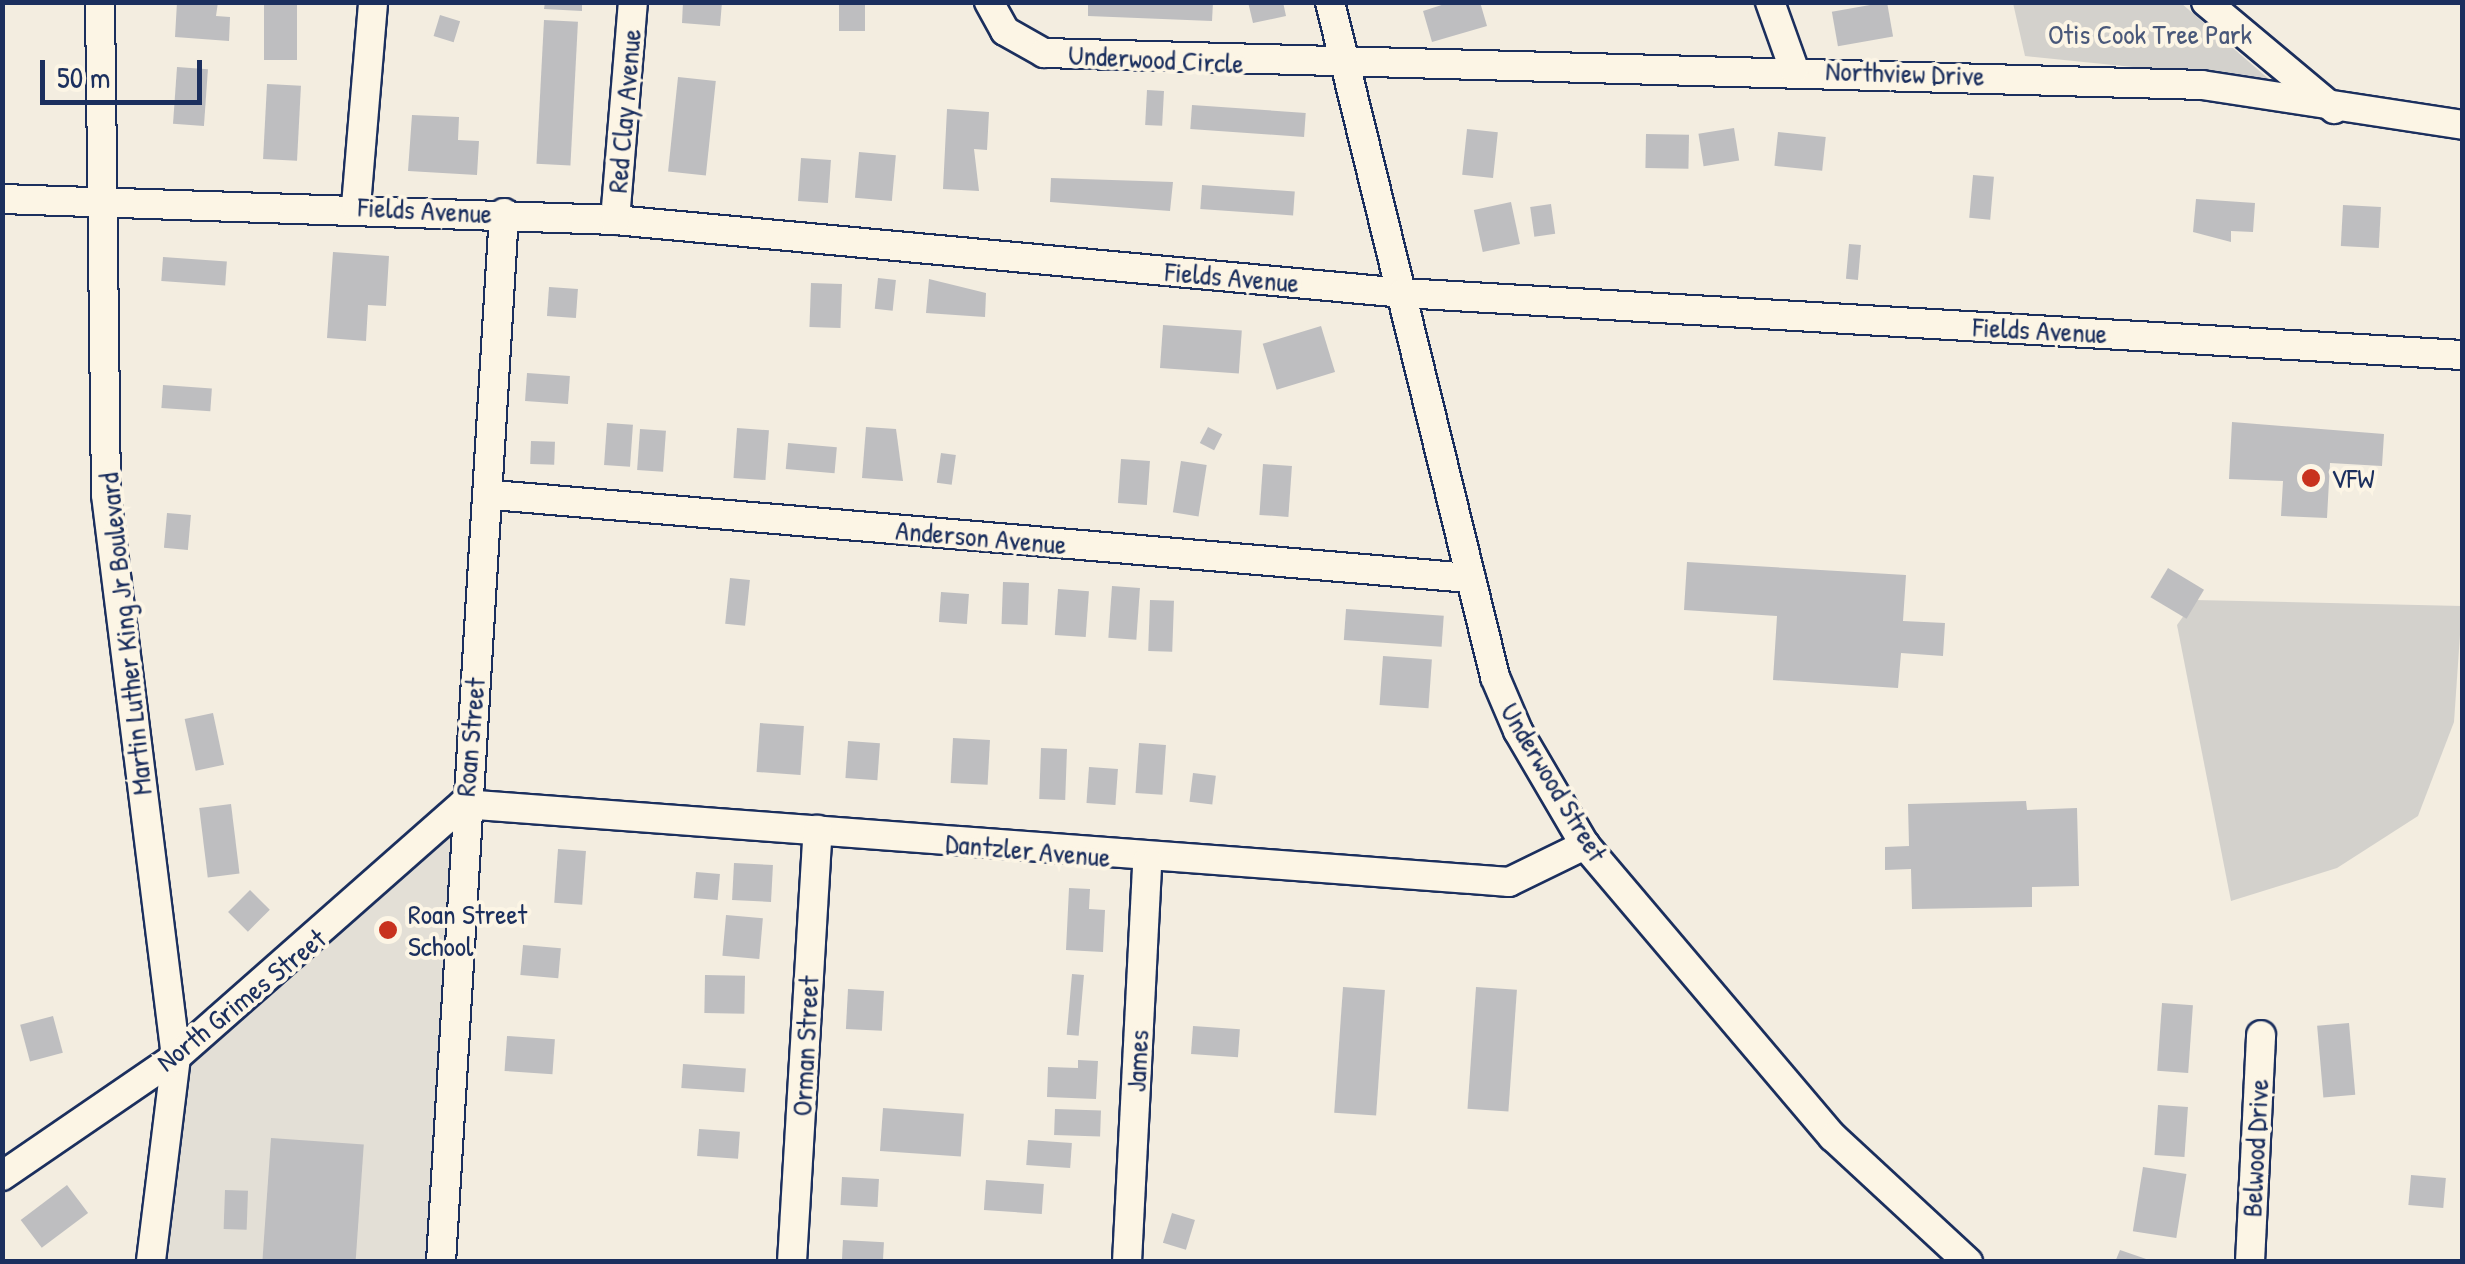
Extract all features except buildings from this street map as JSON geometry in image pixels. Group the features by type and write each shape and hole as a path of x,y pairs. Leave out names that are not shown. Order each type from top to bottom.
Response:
{"street":[{"name":"Martin Luther King Jr Boulevard","path":"100,2 108,200 106,494 176,1057 151,1262"},
{"path":"356,206 374,2"},
{"name":"Red Clay Avenue","path":"615,220 634,2"},
{"name":"Underwood Circle","path":"989,2 1004,31 1044,52 1345,66"},
{"name":"Underwood Street","path":"1330,2 1494,677 1585,844 1833,1137 1968,1262"},
{"path":"1770,2 1794,69"},
{"path":"2206,2 2336,110"},
{"name":"Northview Drive","path":"1345,66 1794,69 2202,85 2336,110 2462,125"},
{"name":"Fields Avenue","path":"2,199 356,206 615,220 1403,292 2462,355"},
{"name":"Roan Street","path":"441,1262 464,804 493,495 504,213"},
{"name":"Anderson Avenue","path":"493,495 1470,578"},
{"name":"North Grimes Street","path":"2,1176 176,1057 464,804"},
{"name":"Dantzler Avenue","path":"464,804 818,830 1148,861 1509,882 1585,844"},
{"name":"Orman Street","path":"792,1262 818,830"},
{"name":"James","path":"1127,1262 1148,861"},
{"name":"Belwood Drive","path":"2250,1262 2261,1035"}],"shaded area":[{"name":"Roan Street School","path":"463,804 439,1261 151,1262 176,1057"}],"green space":[{"name":"Otis Cook Tree Park","path":"2013,3 2181,3 2271,81 2025,56"},
{"path":"2195,600 2462,606 2454,722 2418,816 2337,868 2231,901 2177,625"}],"place":[{"name":"VFW","path":"2311,478"},
{"name":"Roan Street School","path":"388,930"}]}
